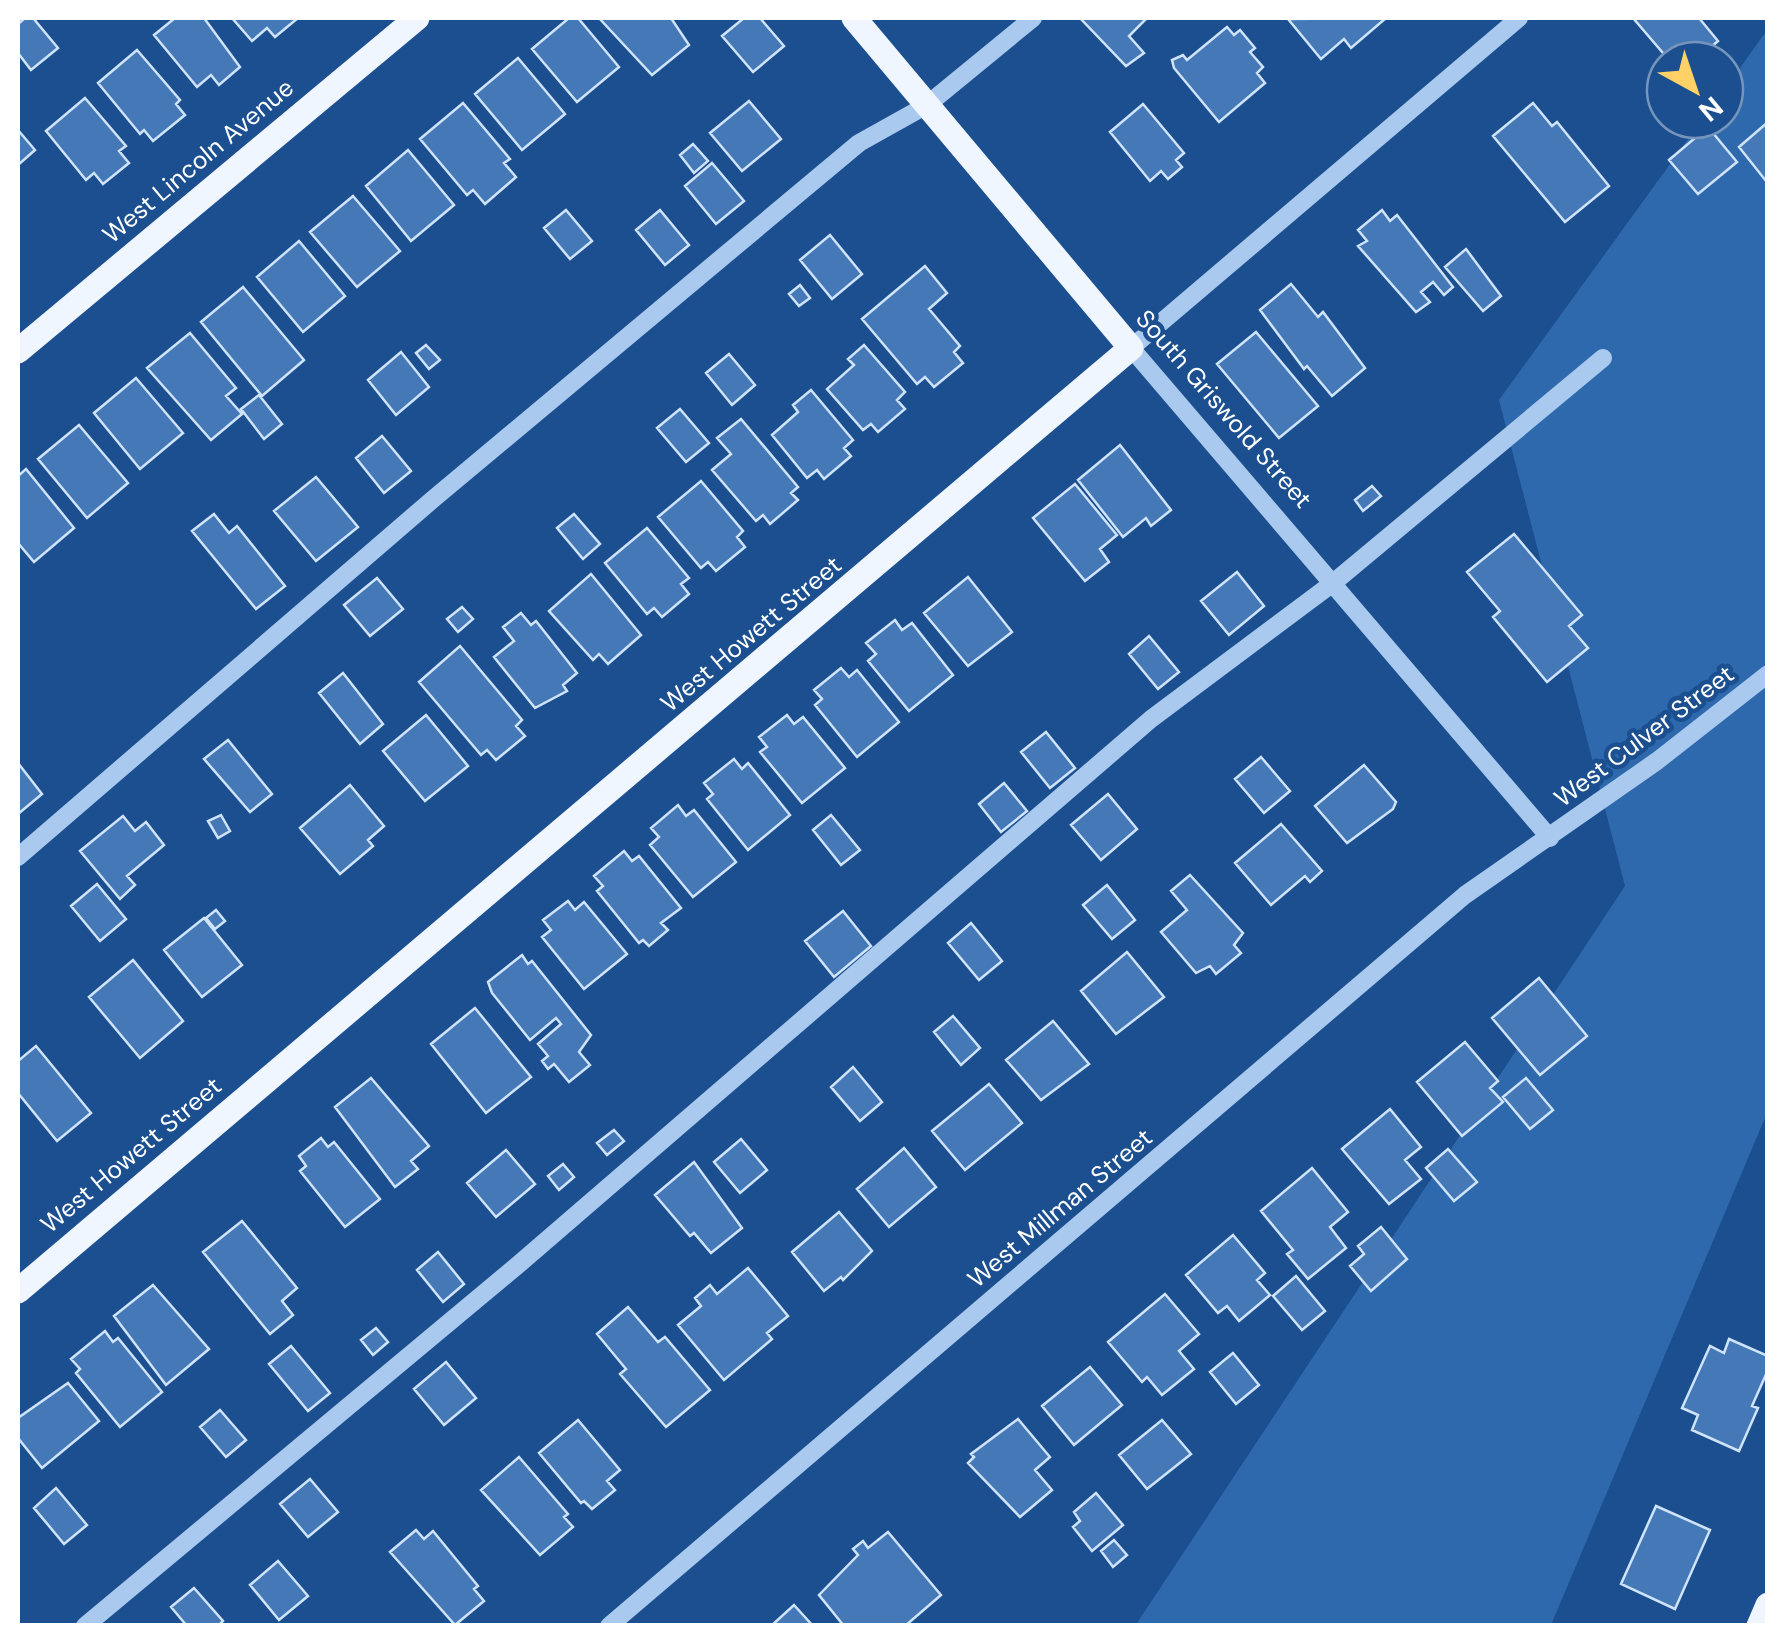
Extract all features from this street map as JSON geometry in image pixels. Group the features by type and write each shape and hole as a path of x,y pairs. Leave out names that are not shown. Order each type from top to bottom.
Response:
{"main road":[{"name":"West Lincoln Avenue","path":"18,351 417,18"},
{"name":"South Griswold Street","path":"854,18 1131,348"},
{"name":"West Howett Street","path":"18,1290 1131,348"},
{"path":"1759,1626 1768,1604"}],"street":[{"path":"18,858 432,500 860,143 928,105 1033,18"},
{"name":"West Howett Street","path":"1131,348 1518,18"},
{"name":"South Griswold Street","path":"1131,348 1550,838"},
{"path":"86,1626 520,1264 1151,719 1333,583 1603,358"},
{"name":"West Culver Street","path":"1550,838 1768,674"},
{"name":"West Millman Street","path":"609,1626 1465,895 1550,838"}],"shaded area":[{"path":"1767,30 1767,1113 1551,1625 1135,1626 1625,886 1499,400 1688,140 1745,140 1745,61"}],"building":[{"path":"33,18 58,48 31,70 18,53 18,24"},
{"path":"175,18 204,18 240,67 219,85 211,75 197,87 154,35"},
{"path":"232,18 298,18 275,37 267,28 252,41"},
{"path":"569,18 578,18 619,67 577,102 532,49"},
{"path":"599,18 671,18 689,45 652,75"},
{"path":"744,18 760,18 784,46 753,72 722,36"},
{"path":"1080,18 1147,18 1129,36 1144,53 1126,66"},
{"path":"1386,18 1351,48 1344,39 1321,59 1288,19"},
{"path":"1633,18 1699,18 1717,40 1652,40"},
{"path":"1227,27 1234,35 1240,30 1255,48 1250,52 1263,67 1257,73 1265,83 1219,122 1174,68 1172,60 1183,55 1187,60"},
{"path":"137,50 180,100 176,104 185,115 153,141 144,130 140,134 98,83"},
{"path":"518,58 565,114 522,150 475,94"},
{"path":"85,98 126,146 119,151 129,163 103,184 94,173 86,180 46,131"},
{"path":"749,101 781,139 742,171 710,133"},
{"path":"463,103 510,159 504,163 516,177 485,204 473,190 467,195 420,139"},
{"path":"1533,103 1552,126 1557,122 1609,186 1565,222 1493,136"},
{"path":"1143,104 1184,153 1176,160 1182,167 1168,179 1161,171 1150,181 1110,132"},
{"path":"1768,122 1768,180 1766,181 1739,147"},
{"path":"18,130 35,150 18,165"},
{"path":"1693,140 1719,140 1737,162 1698,194 1669,160"},
{"path":"693,144 708,161 694,173 680,155"},
{"path":"408,150 454,205 411,241 366,186"},
{"path":"712,163 744,201 716,224 685,186"},
{"path":"353,196 400,251 357,287 310,232"},
{"path":"566,210 592,241 570,259 544,228"},
{"path":"660,210 689,245 665,265 636,230"},
{"path":"1382,210 1390,221 1397,215 1453,287 1444,295 1433,282 1421,292 1430,302 1416,312 1358,246 1367,241 1358,230"},
{"path":"830,235 862,274 832,299 800,260"},
{"path":"299,241 345,296 303,332 257,277"},
{"path":"1466,249 1501,296 1483,311 1445,267"},
{"path":"925,266 947,293 929,309 960,346 954,352 963,363 934,387 925,377 917,384 862,319"},
{"path":"1291,284 1318,317 1323,312 1365,368 1332,396 1307,366 1304,369 1260,310"},
{"path":"800,285 810,298 799,306 789,294"},
{"path":"243,287 304,360 262,396 201,322"},
{"path":"1256,332 1318,406 1279,438 1217,364"},
{"path":"190,333 236,388 226,396 242,414 211,440 147,368"},
{"path":"426,345 440,360 429,369 416,353"},
{"path":"864,345 905,392 897,400 905,409 878,432 871,424 863,430 827,389 854,365 848,359"},
{"path":"401,352 429,387 396,415 368,380"},
{"path":"729,354 755,385 732,405 706,373"},
{"path":"136,378 183,433 140,469 94,413"},
{"path":"811,390 853,440 844,448 851,456 824,479 817,470 807,478 772,435 798,412 793,405"},
{"path":"259,395 282,424 264,439 241,409"},
{"path":"680,409 709,443 686,462 657,428"},
{"path":"741,419 798,487 791,493 798,500 770,524 763,515 756,521 712,470 731,454 717,438"},
{"path":"79,425 128,483 87,518 38,459"},
{"path":"382,436 411,471 384,493 356,458"},
{"path":"1120,445 1171,510 1151,526 1146,518 1123,537 1078,480"},
{"path":"26,469 74,528 34,562 18,543 18,476"},
{"path":"316,477 358,527 316,561 274,511"},
{"path":"701,481 743,531 737,537 745,547 716,571 708,562 701,568 658,517"},
{"path":"1075,484 1117,535 1100,549 1109,562 1085,581 1033,518"},
{"path":"1372,486 1381,496 1363,511 1355,500"},
{"path":"214,514 229,533 237,526 285,586 256,609 192,531"},
{"path":"574,514 600,544 583,559 557,528"},
{"path":"647,528 689,578 681,584 689,594 662,617 654,608 647,614 605,563"},
{"path":"1514,534 1582,615 1569,626 1588,648 1547,682 1493,617 1500,611 1467,572"},
{"path":"1237,572 1264,606 1229,635 1201,601"},
{"path":"591,574 641,635 608,664 599,654 593,660 549,611"},
{"path":"968,577 1012,632 968,666 924,613"},
{"path":"377,578 403,609 370,636 344,605"},
{"path":"462,607 473,619 458,632 447,619"},
{"path":"521,613 531,625 536,621 577,673 563,685 567,691 535,708 494,657 514,641 503,627"},
{"path":"895,620 902,630 912,623 953,675 909,711 868,661 876,654 866,643"},
{"path":"1149,636 1179,672 1158,689 1129,654"},
{"path":"460,646 522,720 516,726 525,736 496,760 487,750 481,755 419,682"},
{"path":"841,668 849,677 857,670 899,722 857,757 815,705 822,699 814,690"},
{"path":"343,673 383,724 360,744 319,693"},
{"path":"426,715 468,766 425,801 383,751"},
{"path":"787,715 794,724 803,717 845,768 802,803 760,752 767,747 759,737"},
{"path":"1046,732 1075,768 1050,788 1021,752"},
{"path":"228,740 272,794 250,812 204,759"},
{"path":"1261,757 1290,791 1264,813 1235,779"},
{"path":"734,759 742,769 748,763 790,815 748,850 707,799 713,794 704,783"},
{"path":"18,763 42,794 18,814"},
{"path":"1364,765 1396,802 1393,809 1347,843 1315,806"},
{"path":"1004,783 1027,811 1001,832 979,804"},
{"path":"350,785 384,826 368,840 373,846 340,874 300,828"},
{"path":"1108,794 1137,829 1101,860 1071,825"},
{"path":"678,805 686,816 694,810 736,862 693,897 650,845 659,837 651,828"},
{"path":"221,815 230,831 218,838 208,821"},
{"path":"831,815 860,850 841,865 813,830"},
{"path":"123,816 135,831 146,822 164,845 127,876 135,885 120,899 80,851"},
{"path":"1281,824 1322,871 1310,882 1305,876 1271,905 1235,863"},
{"path":"624,851 632,861 639,856 681,908 661,923 668,930 649,946 643,940 639,943 597,891 603,886 594,876"},
{"path":"1190,875 1243,933 1234,945 1241,953 1216,974 1210,966 1196,973 1161,932 1187,910 1171,891"},
{"path":"97,884 126,919 100,941 71,906"},
{"path":"1107,885 1135,920 1112,939 1083,905"},
{"path":"568,901 575,910 584,902 627,954 584,989 542,937 551,930 543,920"},
{"path":"216,910 225,921 215,929 206,918"},
{"path":"843,911 871,946 834,977 805,941"},
{"path":"204,918 242,965 202,997 164,950"},
{"path":"971,923 1002,961 979,980 948,943"},
{"path":"1127,952 1164,997 1116,1034 1081,991"},
{"path":"522,955 528,964 532,961 591,1035 579,1052 590,1065 569,1082 554,1064 548,1069 542,1061 548,1056 538,1044 561,1024 556,1018 530,1040 492,993 488,982"},
{"path":"133,960 183,1021 140,1058 89,997"},
{"path":"1539,978 1587,1036 1540,1075 1492,1018"},
{"path":"475,1008 531,1077 486,1113 431,1044"},
{"path":"953,1016 980,1048 961,1065 934,1032"},
{"path":"1053,1021 1089,1064 1041,1100 1006,1060"},
{"path":"1465,1042 1498,1081 1490,1088 1503,1102 1462,1136 1417,1082"},
{"path":"36,1046 91,1113 57,1141 18,1093 18,1061"},
{"path":"853,1067 882,1102 860,1121 831,1087"},
{"path":"371,1078 429,1146 411,1161 418,1169 395,1187 335,1107"},
{"path":"1526,1078 1553,1110 1530,1129 1503,1097"},
{"path":"989,1084 1022,1123 965,1170 932,1131"},
{"path":"1390,1109 1421,1147 1405,1160 1421,1179 1389,1204 1342,1149"},
{"path":"614,1130 624,1141 607,1155 597,1143"},
{"path":"321,1138 328,1147 334,1142 380,1199 345,1227 300,1171 306,1166 299,1156"},
{"path":"741,1139 767,1170 740,1193 714,1162"},
{"path":"904,1148 936,1187 889,1227 857,1189"},
{"path":"1448,1149 1477,1182 1454,1201 1426,1168"},
{"path":"506,1150 535,1184 496,1217 467,1183"},
{"path":"694,1162 742,1228 711,1253 694,1233 690,1236 655,1195"},
{"path":"563,1164 574,1177 559,1190 548,1176"},
{"path":"1312,1168 1348,1212 1330,1227 1346,1248 1308,1279 1287,1254 1293,1250 1261,1211"},
{"path":"839,1212 872,1251 843,1280 841,1277 824,1291 792,1252"},
{"path":"242,1221 297,1288 282,1301 293,1315 270,1334 203,1252"},
{"path":"1381,1227 1407,1259 1371,1291 1350,1266 1364,1254 1358,1246"},
{"path":"1233,1235 1265,1273 1257,1280 1270,1295 1239,1321 1227,1306 1218,1313 1186,1275"},
{"path":"438,1252 464,1284 443,1302 417,1270"},
{"path":"748,1268 788,1316 767,1333 772,1339 724,1380 678,1325 701,1306 695,1298 710,1285 717,1294"},
{"path":"1296,1276 1325,1311 1302,1330 1273,1296"},
{"path":"153,1285 209,1349 166,1385 114,1316"},
{"path":"1165,1294 1199,1334 1179,1351 1194,1369 1162,1395 1147,1377 1142,1382 1108,1342"},
{"path":"628,1307 658,1342 665,1337 710,1390 666,1427 620,1374 626,1369 597,1334"},
{"path":"376,1328 388,1342 373,1355 361,1340"},
{"path":"105,1331 113,1342 118,1338 162,1392 120,1427 76,1373 80,1369 71,1359"},
{"path":"1729,1339 1768,1356 1768,1370 1752,1406 1758,1408 1739,1451 1692,1430 1698,1415 1682,1408 1710,1346 1724,1353"},
{"path":"291,1346 330,1393 308,1411 269,1364"},
{"path":"1233,1353 1259,1385 1236,1404 1210,1372"},
{"path":"446,1362 476,1398 444,1425 414,1389"},
{"path":"1090,1367 1122,1405 1074,1445 1042,1406"},
{"path":"68,1383 99,1421 42,1468 18,1438 18,1418"},
{"path":"220,1410 246,1440 226,1457 200,1427"},
{"path":"1018,1419 1050,1457 1035,1470 1052,1490 1020,1517 968,1463 974,1457 971,1454"},
{"path":"578,1420 620,1470 607,1481 615,1490 592,1509 584,1501 581,1503 539,1453"},
{"path":"1162,1420 1191,1454 1147,1489 1119,1455"},
{"path":"519,1457 568,1514 564,1517 573,1527 540,1555 481,1490"},
{"path":"310,1479 338,1512 308,1537 280,1504"},
{"path":"56,1488 87,1525 64,1544 34,1508"},
{"path":"1096,1493 1123,1525 1092,1551 1073,1527 1080,1521 1074,1512"},
{"path":"1656,1506 1710,1530 1675,1609 1621,1584"},
{"path":"416,1530 424,1539 433,1531 478,1586 474,1589 484,1601 455,1625 390,1552"},
{"path":"888,1532 941,1595 905,1626 844,1626 819,1595 858,1555 853,1549 863,1541 868,1548"},
{"path":"1114,1540 1127,1555 1113,1567 1101,1551"},
{"path":"278,1561 308,1596 279,1620 250,1585"},
{"path":"194,1588 223,1621 218,1626 187,1626 171,1607"},
{"path":"794,1605 813,1626 771,1626"}]}
